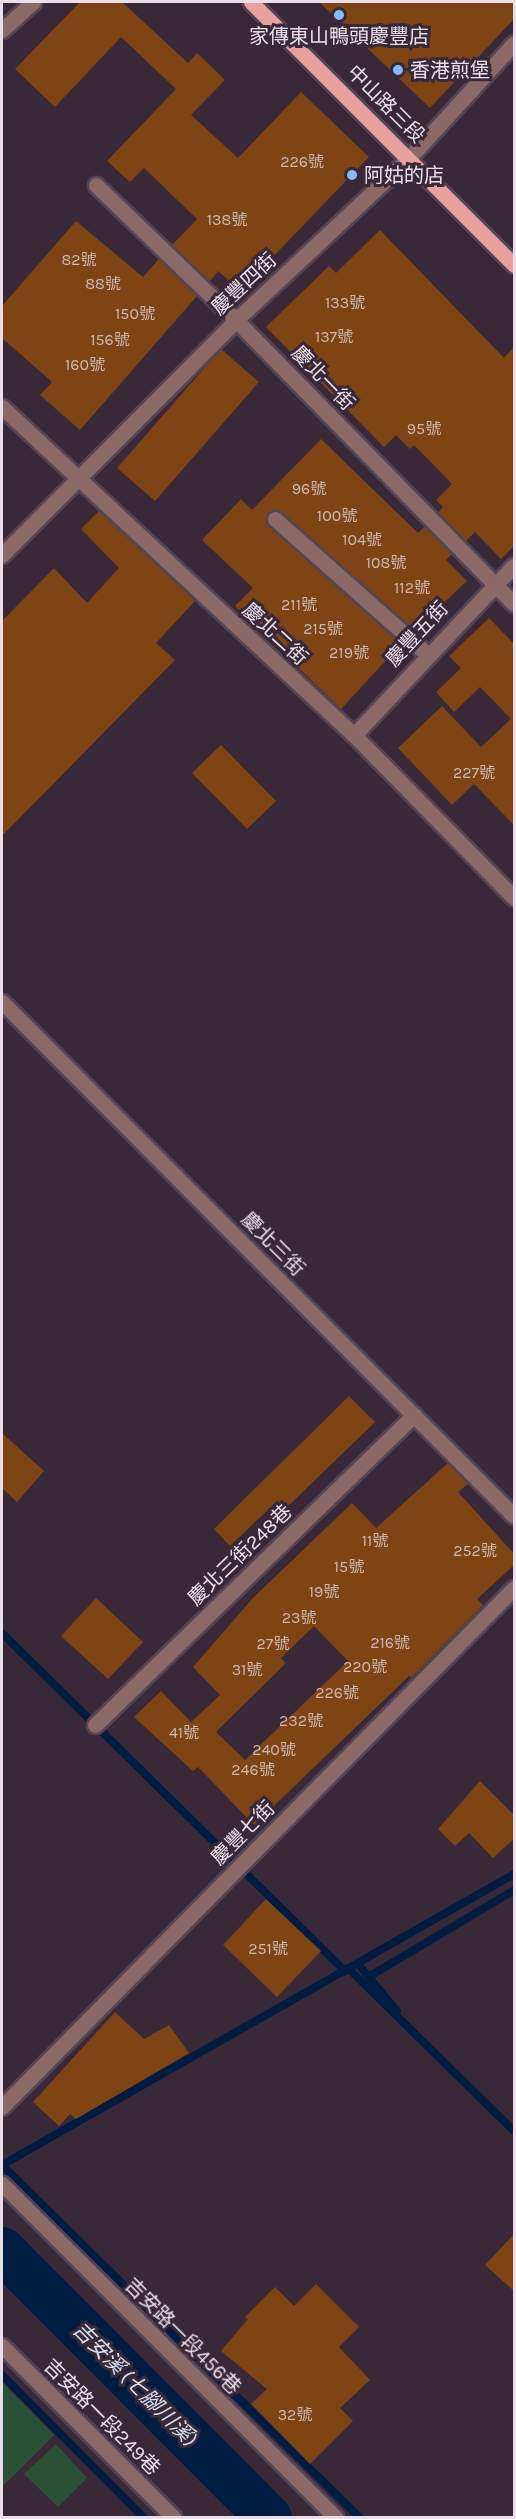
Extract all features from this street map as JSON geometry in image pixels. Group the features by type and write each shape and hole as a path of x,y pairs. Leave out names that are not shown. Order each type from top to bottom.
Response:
{"main road":[{"name":"中山路三段","path":"251,2 410,157 514,265"}],"street":[{"path":"2,30 33,2"},
{"name":"慶豐四街","path":"2,555 75,479 236,320 410,157 514,44"},
{"name":"慶北一街","path":"96,185 236,320 514,604"},
{"name":"慶北二街","path":"2,407 75,479 354,735 514,898"},
{"path":"275,519 426,653"},
{"name":"慶豐五街","path":"354,735 426,653 514,565"},
{"name":"慶北三街","path":"2,1002 514,1516"},
{"name":"慶北三街248巷","path":"95,1725 414,1415"},
{"name":"慶豐七街","path":"2,2107 514,1588"},
{"name":"吉安路一段456巷","path":"2,2184 336,2517"},
{"name":"吉安路一段249巷","path":"2,2346 174,2517"}],"green space":[{"path":"2,2382 54,2435 4,2485 2,2483"},
{"path":"56,2444 87,2478 58,2507 24,2474"}],"building":[{"path":"80,2 122,2 188,63 197,53 225,80 191,115 238,158 301,92 369,157 240,291 218,271 210,281 172,245 197,219 144,168 130,182 107,161 176,89 121,37 55,107 15,69"},
{"path":"319,2 514,2 514,19 430,108"},
{"path":"76,221 143,277 159,259 197,296 80,430 40,395 52,382 2,338 2,306"},
{"path":"380,230 504,358 514,347 514,546 501,559 475,532 466,541 438,513 443,507 436,500 452,484 414,445 410,449 396,435 384,447 266,327 329,266 336,273"},
{"path":"221,349 259,382 155,501 117,468"},
{"path":"321,439 418,533 424,527 452,554 446,560 467,581 415,630 281,512 268,512 269,526 401,644 341,709 235,606 253,588 202,540 241,499 252,510"},
{"path":"99,511 195,601 156,643 175,660 2,836 2,621 54,568 87,603 119,568 81,529"},
{"path":"489,618 514,644 514,825 474,784 452,805 398,748 442,706 481,747 511,719 480,687 454,712 436,692 461,668 449,656"},
{"path":"221,745 276,801 247,829 192,773"},
{"path":"349,1396 375,1422 279,1515 271,1507 230,1546 214,1529"},
{"path":"2,1433 44,1471 17,1502 2,1488"},
{"path":"448,1463 468,1484 458,1492 514,1554 514,1565 477,1599 483,1605 411,1678 409,1676 254,1825 198,1767 193,1771 134,1717 161,1691 191,1722 220,1695 193,1667 253,1598 352,1503 376,1528","holes":["314,1626 348,1661 245,1760 216,1732 286,1663 281,1658"]},
{"path":"96,1598 143,1642 108,1679 61,1636"},
{"path":"480,1781 514,1815 514,1839 493,1858 469,1833 455,1846 438,1829"},
{"path":"266,1899 321,1951 277,1997 223,1945"},
{"path":"115,2012 144,2039 169,2025 189,2053 76,2119 70,2114 59,2126 33,2102"},
{"path":"514,2234 514,2291 485,2265"},
{"path":"316,2284 359,2327 339,2347 370,2380 340,2408 353,2421 310,2464 251,2404 267,2389 221,2351 248,2319 245,2317 275,2287 294,2306"}],"waterway":[{"path":"2,1633 345,1971"},
{"path":"2,2165 514,1874"},
{"path":"370,1976 514,1890"},
{"path":"358,1964 397,2011"},
{"path":"349,1969 514,2131"},
{"path":"2,2165 360,2518"},
{"name":"吉安溪 (七腳川溪)","path":"2,2250 269,2518"},
{"path":"2,2375 144,2518"}],"place":[{"name":"家傳東山鴨頭慶豐店","path":"339,15"},
{"name":"香港煎堡","path":"398,70"},
{"name":"阿姑的店","path":"352,175"}]}
